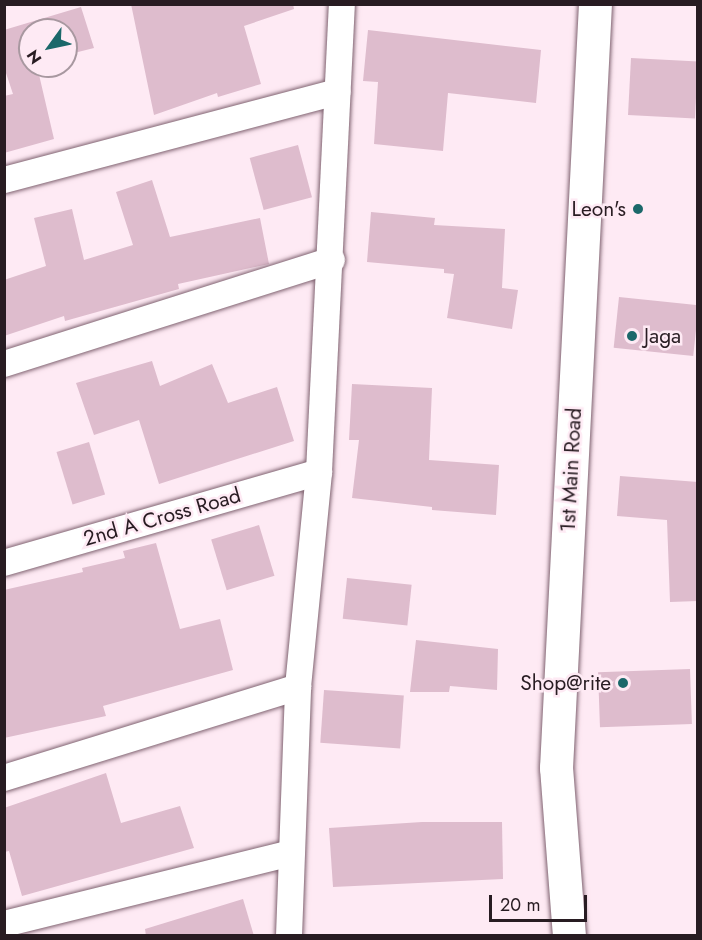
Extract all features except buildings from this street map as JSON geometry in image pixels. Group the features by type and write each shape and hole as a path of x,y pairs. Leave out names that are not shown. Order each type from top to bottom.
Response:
{"main road":[{"name":"1st Main Road","path":"569,936 556,768 595,4"}],"street":[{"path":"289,936 298,687 319,472 332,260 342,4"},
{"path":"4,180 338,92"},
{"path":"4,364 332,260"},
{"name":"2nd A Cross Road","path":"4,563 319,472"},
{"path":"4,778 298,687"},
{"path":"4,924 291,854"}],"place":[{"name":"Leon's","path":"638,209"},
{"name":"Jaga","path":"632,336"},
{"name":"Shop@rite","path":"623,683"}]}
